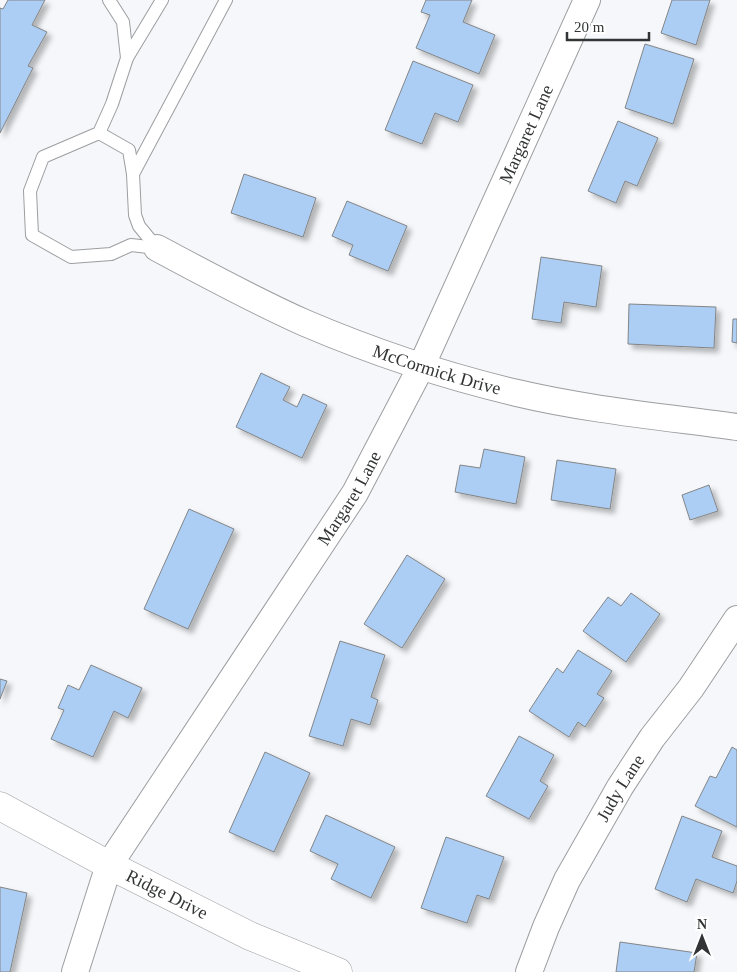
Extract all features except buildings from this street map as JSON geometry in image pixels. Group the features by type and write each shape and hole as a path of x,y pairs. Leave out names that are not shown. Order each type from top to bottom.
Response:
{"street":[{"name":"Margaret Lane","path":"75,972 109,865 355,492 421,367 587,0"},
{"name":"McCormick Drive","path":"157,248 305,323 421,367 516,393 578,405 737,427"},
{"name":"Judy Lane","path":"530,972 546,927 568,880 620,787 652,738 691,688 737,619"},
{"name":"Ridge Drive","path":"0,806 109,865 250,936 338,972"}],"lane":[{"path":"109,0 123,22 127,58"},
{"path":"157,248 131,245 111,254 71,257 32,235 30,191 43,157 99,133 112,104 127,58 162,0"},
{"path":"133,174 226,0"},
{"path":"99,133 129,150 133,174 135,215 140,226 157,248"}]}
